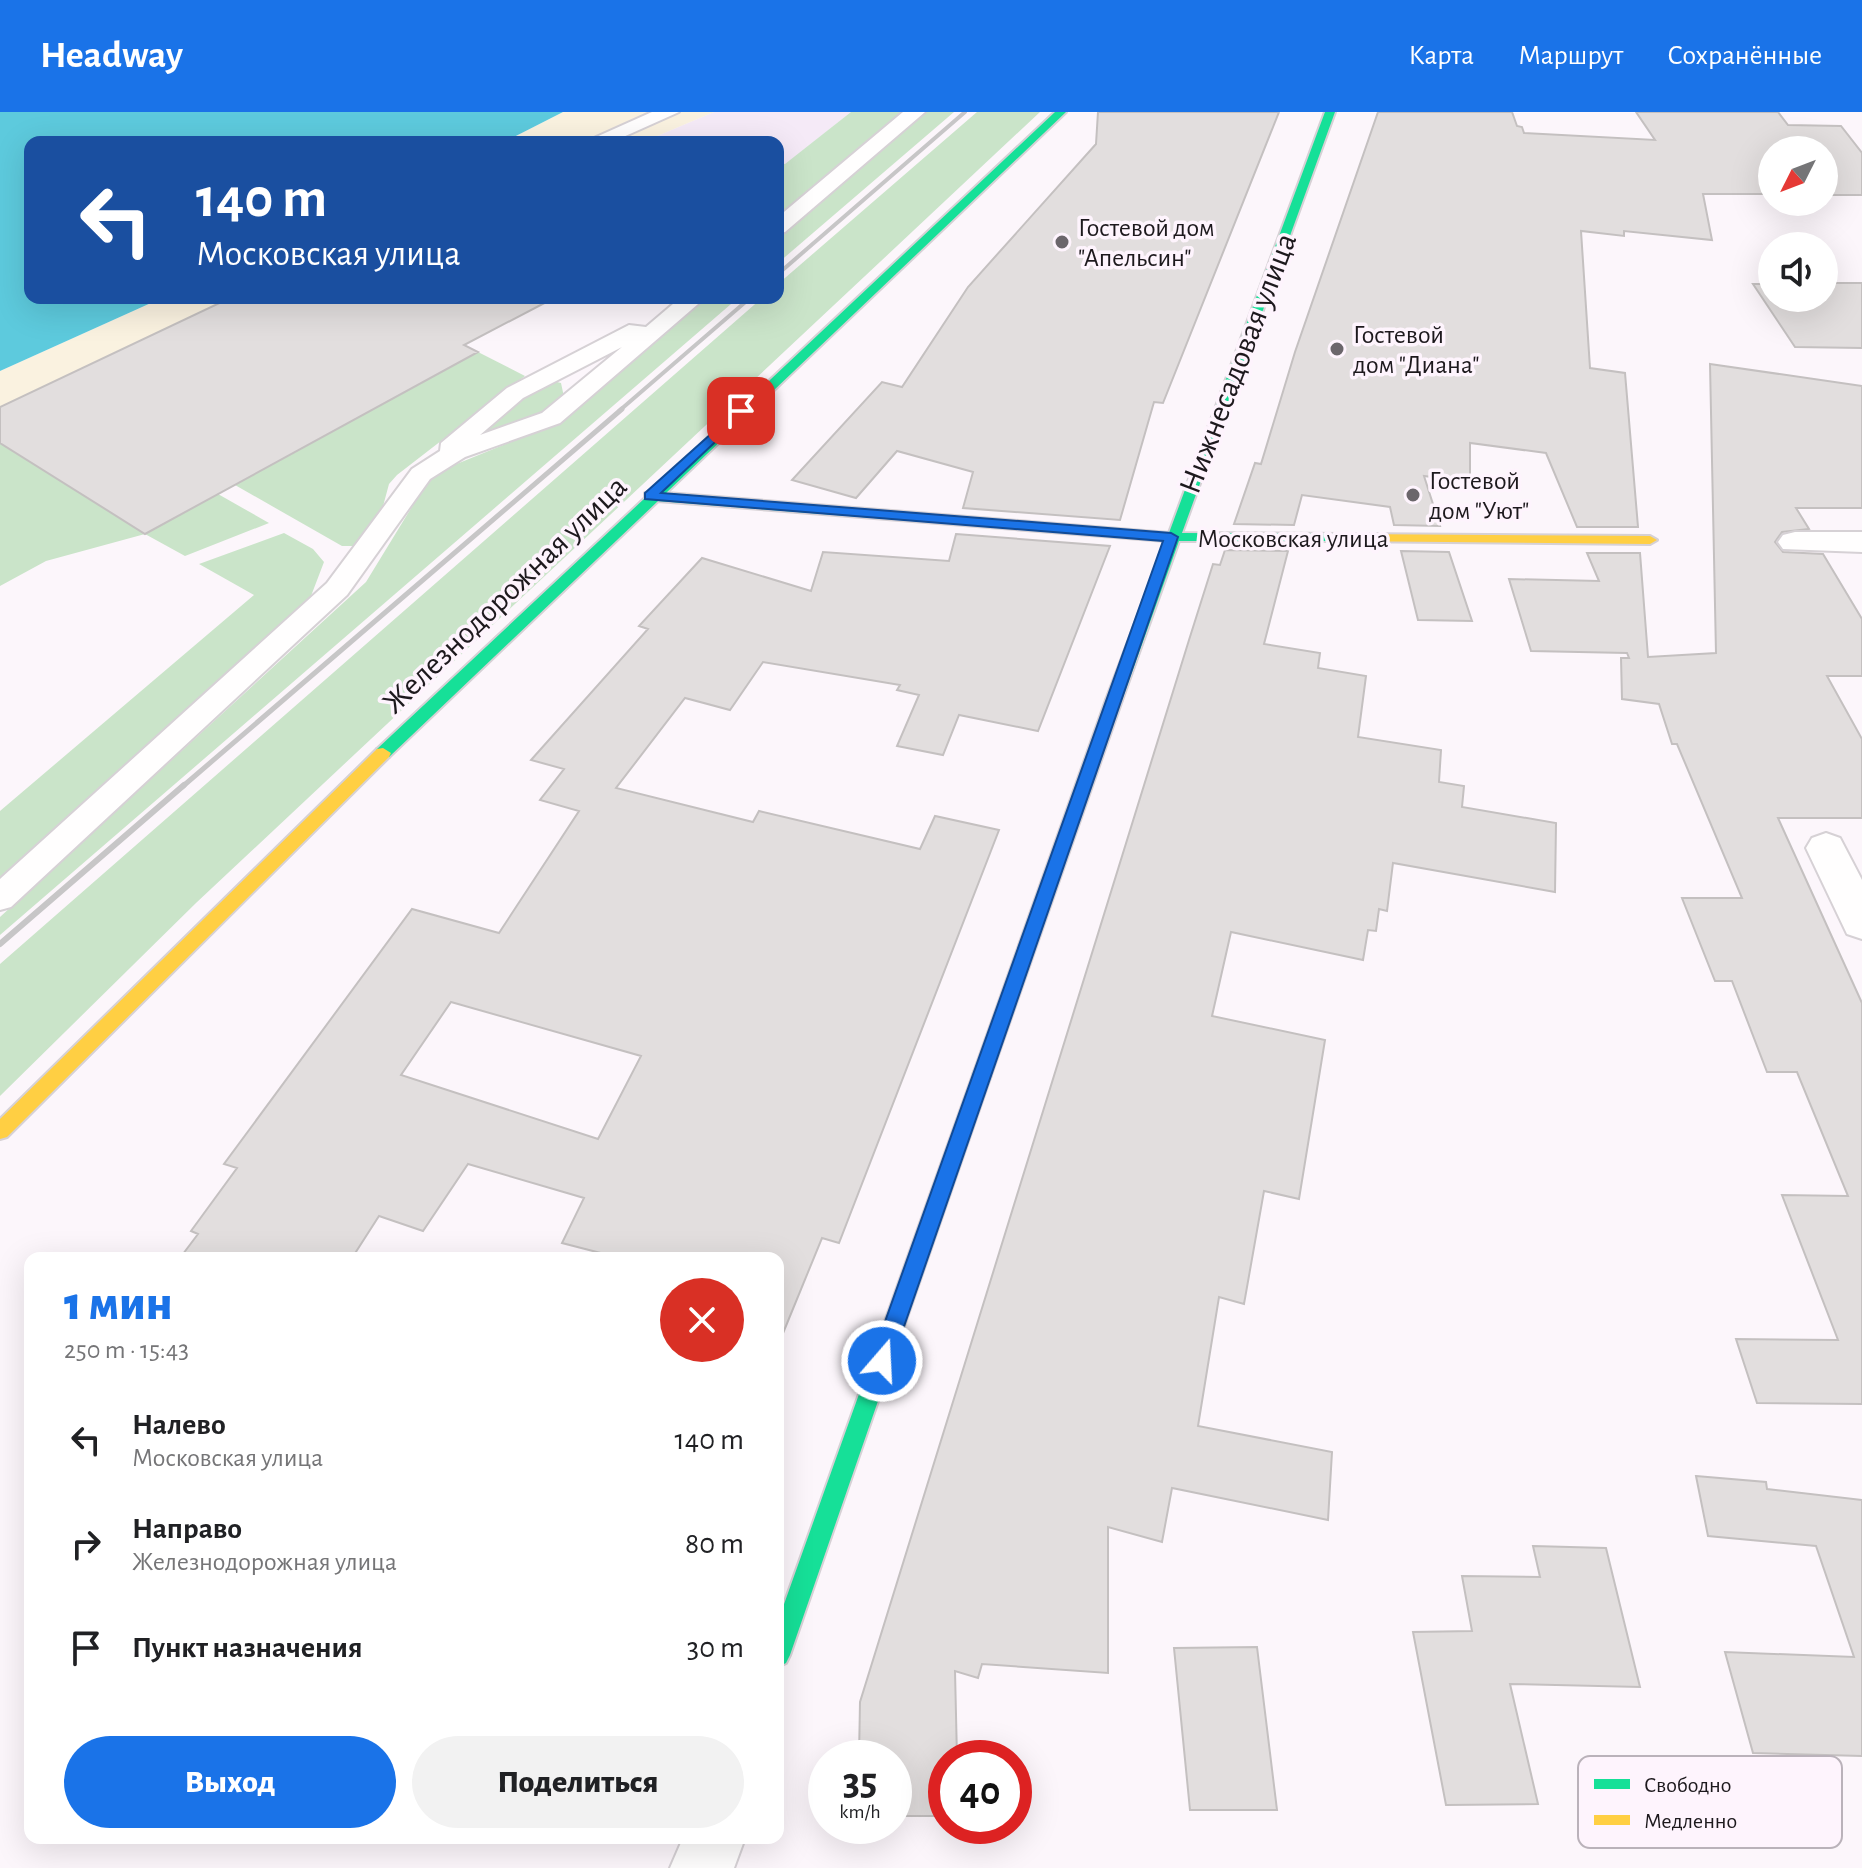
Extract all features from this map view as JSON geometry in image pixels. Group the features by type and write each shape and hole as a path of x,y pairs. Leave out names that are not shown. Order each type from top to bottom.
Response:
{"street":[{"name":"Железнодорожная улица","path":"0,1131 182,946 650,496 1061,112"},
{"name":"Нижнесадовая улица","path":"784,1638 1171,537 1330,112"},
{"name":"Московская улица","path":"650,496 1171,537 1650,540"},
{"path":"1795,542 1862,542"},
{"path":"1826,848 1862,923"},
{"path":"702,1868 712,1844"}],"lane":[{"path":"610,136 669,112"},
{"path":"784,223 915,112"},
{"path":"443,459 551,418 686,305"},
{"path":"0,898 326,599 355,565 414,481 443,459 463,434 515,393 686,305"}],"shaded area":[{"path":"714,112 851,112 785,165 784,136 657,136"}],"green space":[{"path":"851,112 902,112 784,214 785,164"},
{"path":"924,112 954,112 784,258 784,231"},
{"path":"977,112 1040,112 196,903 0,1096 0,964 755,304 784,304 784,279"},
{"path":"697,304 731,304 0,935 0,917 366,582 432,474 545,428"},
{"path":"478,352 525,376 397,475 389,484 382,510 353,546 342,546 235,485"},
{"path":"553,381 561,383 564,397 547,415 481,438 478,433 520,398"},
{"path":"0,443 145,534 46,561 0,586"},
{"path":"218,494 269,523 185,556 145,534"},
{"path":"284,533 313,549 324,562 311,596 0,877 0,811 254,595 199,564"}],"sand":[{"path":"563,112 714,112 657,136 516,136"},
{"path":"149,304 217,304 0,407 0,371"}],"water":[{"path":"0,112 563,112 516,136 24,136 24,304 149,304 0,371"}],"building":[{"path":"1098,112 1279,112 1163,403 1154,402 1120,520 963,508 973,472 897,451 856,498 792,480 882,382 902,387 968,287 1096,144"},
{"path":"1378,112 1512,112 1517,126 1522,127 1524,133 1655,140 1636,112 1778,112 1788,125 1841,126 1862,153 1862,195 1838,195 1838,136 1758,136 1758,194 1703,194 1712,240 1624,231 1624,236 1581,231 1590,368 1625,373 1638,527 1577,527 1546,453 1470,443 1470,482 1424,476 1440,526 1394,525 1390,507 1302,495 1294,525 1234,524 1255,463 1261,464 1295,352"},
{"path":"1838,283 1862,283 1862,348 1795,347 1772,312 1838,312"},
{"path":"217,304 543,304 464,345 478,352 145,534 0,443 0,407"},
{"path":"1710,364 1862,386 1862,508 1796,508 1809,529 1782,532 1775,542 1783,552 1823,554 1862,619 1862,676 1827,676 1862,739 1862,818 1778,818 1862,1003 1862,1404 1757,1403 1736,1339 1838,1340 1782,1195 1848,1196 1797,1072 1767,1072 1732,981 1715,981 1682,898 1742,898 1677,744 1672,744 1659,704 1622,699 1621,658 1629,658 1627,653 1531,651 1509,579 1599,581 1587,553 1640,553 1648,657 1716,653"},
{"path":"956,534 1110,546 1038,731 959,715 943,755 897,746 919,695 897,690 900,685 763,662 730,710 685,698 616,788 753,822 759,811 920,849 935,816 999,830 839,1243 822,1238 784,1331 784,1252 597,1252 562,1243 584,1198 468,1164 423,1231 379,1216 356,1252 184,1252 198,1234 191,1231 237,1168 224,1164 412,909 499,933 579,811 540,800 564,769 531,760 648,629 639,626 702,558 811,591 823,552 949,561","holes":["451,1002 641,1056 598,1139 401,1075"]},
{"path":"1225,550 1288,551 1264,644 1320,653 1318,668 1366,676 1358,737 1441,750 1439,782 1464,786 1462,807 1556,823 1555,892 1393,863 1387,911 1379,909 1376,931 1368,930 1363,960 1231,932 1212,1016 1325,1040 1299,1199 1264,1191 1244,1304 1219,1297 1198,1426 1332,1452 1328,1520 1172,1488 1162,1542 1108,1527 1108,1673 982,1664 978,1678 955,1671 957,1740 928,1740 928,1816 912,1816 912,1740 859,1740 860,1702 1213,564 1220,565"},
{"path":"1401,551 1449,552 1472,621 1418,620"},
{"path":"1696,1476 1766,1482 1767,1489 1862,1500 1862,1756 1753,1753 1725,1652 1854,1657 1816,1546 1708,1536"},
{"path":"1533,1546 1606,1548 1640,1687 1510,1684 1538,1804 1446,1805 1413,1632 1472,1631 1462,1576 1540,1577"},
{"path":"1257,1647 1277,1810 1190,1810 1174,1648"}],"railway":[{"path":"784,269 965,112"},
{"path":"619,411 743,304"},
{"path":"182,787 622,409"},
{"path":"0,944 184,785"}],"traffic: fast":[{"path":"383,753 1061,112"},
{"path":"1114,700 1330,112"},
{"path":"650,496 1171,537 1344,538"},
{"path":"784,1638 982,1075"}],"traffic: slow":[{"path":"1344,538 1650,540"},
{"path":"982,1075 1114,700"},
{"path":"0,1131 383,753"}],"place":[{"name":"Гостевой дом \"Апельсин\"","path":"1062,242"},
{"name":"Гостевой дом \"Диана\"","path":"1337,349"},
{"name":"Гостевой дом \"Уют\"","path":"1413,495"}],"route":[{"path":"741,411 650,496 1171,537 882,1361"}]}
